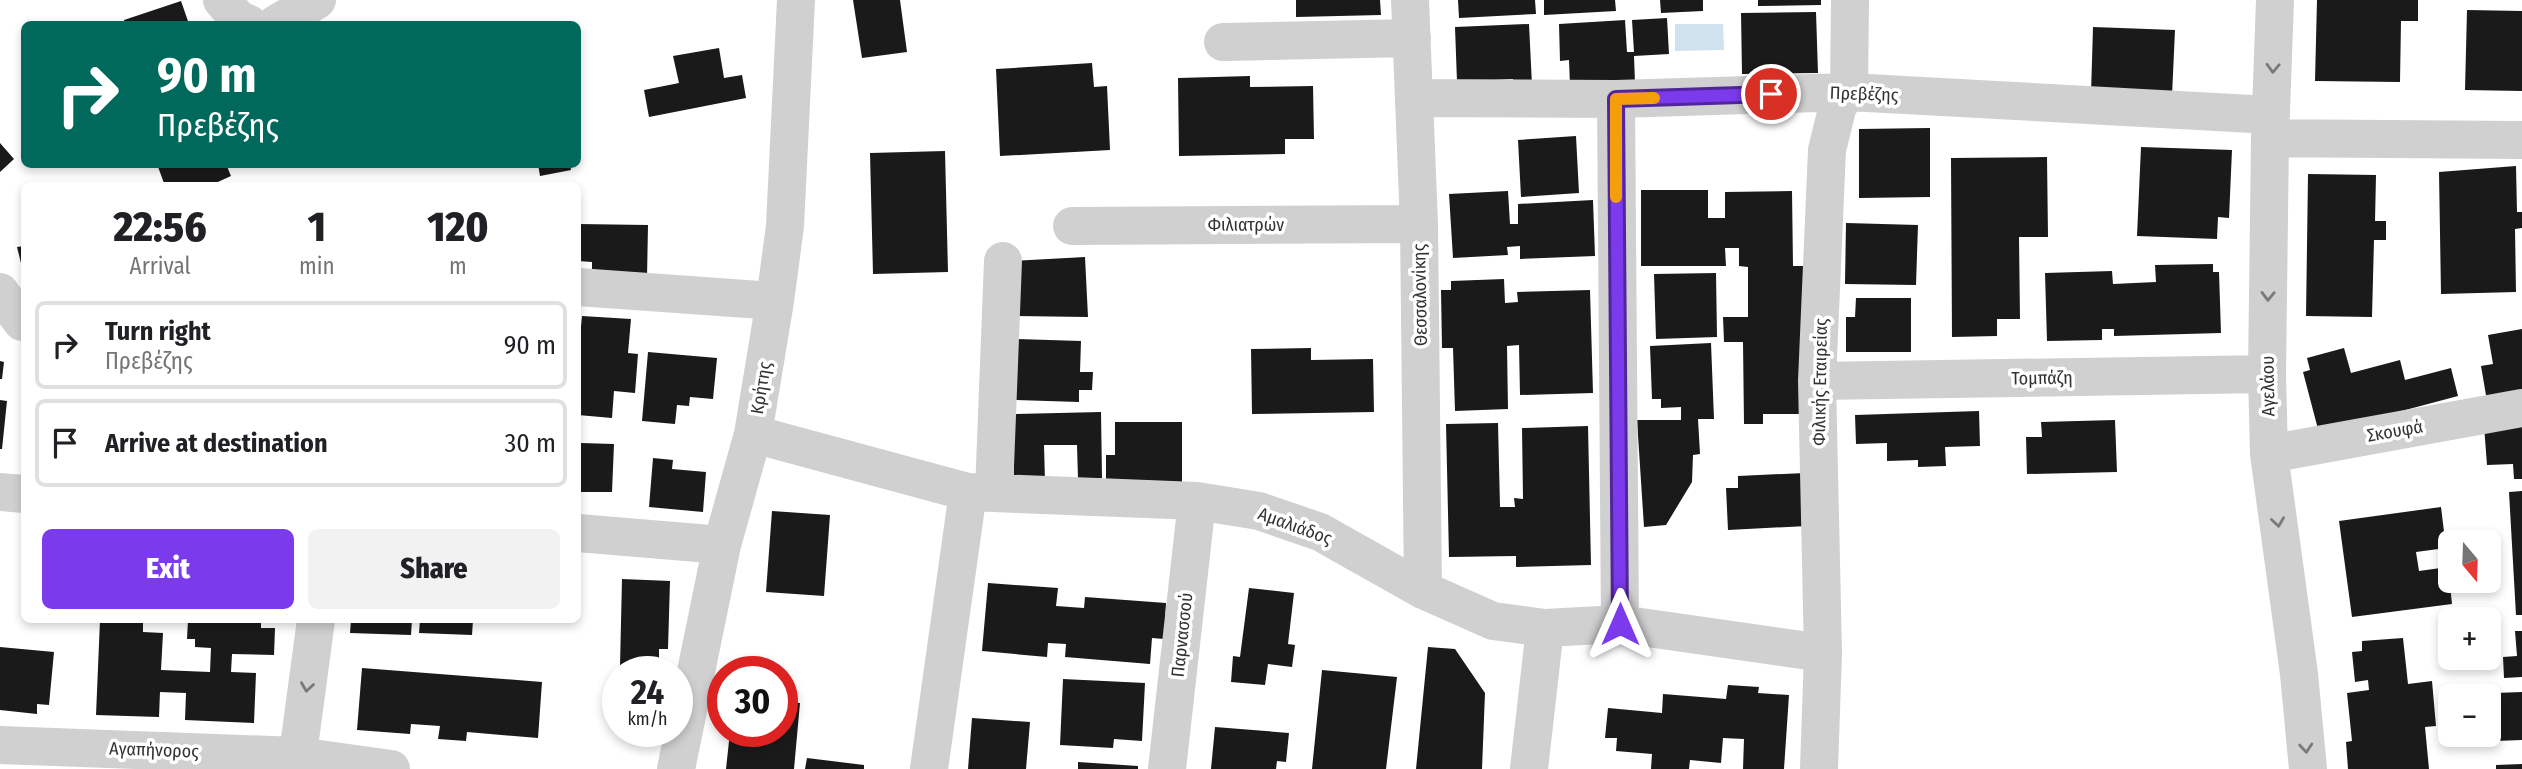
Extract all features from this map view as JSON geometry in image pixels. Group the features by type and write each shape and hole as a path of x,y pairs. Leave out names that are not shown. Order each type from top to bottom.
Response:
{"street":[{"path":"222,0 242,21"},
{"path":"281,21 317,0"},
{"name":"Κρήτης","path":"676,769 722,545 753,434 775,301 785,226 796,0"},
{"name":"Θεσσαλονίκης","path":"1410,0 1419,224 1423,590"},
{"name":"Φιλικής Εταιρείας","path":"1819,769 1823,653 1817,381 1827,150 1838,105 1849,92 1850,0"},
{"name":"Αγελάου","path":"2276,0 2270,126 2267,374 2269,454 2299,674 2308,769"},
{"path":"1223,42 1412,38"},
{"name":"Πρεβέζης","path":"1414,98 1616,99 1849,92 2270,126 2522,141"},
{"path":"1616,99 1620,624"},
{"name":"Φιλιατρών","path":"1072,226 1419,224"},
{"path":"929,769 981,492 1003,261"},
{"path":"581,287 775,301"},
{"name":"Τομπάζη","path":"1817,381 2267,374"},
{"name":"Σκουφά","path":"2269,454 2522,408"},
{"name":"Αμαλιάδος","path":"753,434 981,492 1197,501 1258,510 1320,532 1423,590 1493,621 1545,628 1620,624 1823,653"},
{"path":"0,492 21,494"},
{"name":"Παρνασσού","path":"1167,769 1197,501"},
{"path":"581,533 722,545"},
{"path":"297,762 316,623"},
{"path":"1529,769 1545,628"},
{"name":"Αγαπήνορος","path":"0,744 53,757 297,762 391,769"}],"water":[{"path":"1675,24 1723,24 1724,50 1675,51"}],"building":[{"path":"853,0 900,0 907,52 862,58"},
{"path":"1296,0 1380,0 1381,15 1296,17"},
{"path":"1458,0 1535,0 1536,14 1459,18"},
{"path":"1544,0 1615,0 1616,11 1544,15"},
{"path":"1660,0 1703,0 1703,11 1661,13"},
{"path":"1758,0 1821,0 1821,5 1758,6"},
{"path":"2317,0 2418,0 2418,21 2401,21 2400,82 2315,81"},
{"path":"181,1 188,21 124,21"},
{"path":"2467,10 2522,11 2522,91 2465,90"},
{"path":"1816,12 1818,73 1742,74 1741,13"},
{"path":"1667,18 1669,54 1634,56 1635,83 1570,86 1569,60 1560,61 1559,24 1625,20 1627,52 1634,52 1632,20"},
{"path":"1529,24 1532,85 1513,87 1513,79 1457,82 1455,27"},
{"path":"2093,27 2175,30 2172,96 2091,94"},
{"path":"719,48 724,78 742,75 746,98 649,117 644,90 679,83 673,56"},
{"path":"1092,63 1094,87 1107,86 1110,150 1000,156 996,69"},
{"path":"1250,76 1250,87 1313,86 1314,139 1285,139 1285,154 1179,156 1178,78"},
{"path":"1930,128 1930,197 1859,198 1859,129"},
{"path":"1576,136 1579,193 1521,197 1518,140"},
{"path":"0,143 14,159 0,172"},
{"path":"2141,147 2232,150 2229,218 2218,217 2217,239 2137,236"},
{"path":"945,151 948,272 873,274 870,153"},
{"path":"2047,157 2048,237 2019,237 2020,319 1997,319 1997,336 1952,337 1951,158"},
{"path":"2516,166 2517,212 2522,212 2522,228 2515,229 2516,292 2441,294 2439,172"},
{"path":"158,168 228,168 231,176 218,182 164,182"},
{"path":"539,168 571,168 571,170 540,176"},
{"path":"2308,174 2376,175 2375,221 2386,221 2386,240 2374,240 2372,317 2306,316"},
{"path":"1641,190 1708,190 1708,218 1725,218 1725,192 1792,191 1793,266 1804,266 1805,414 1763,414 1763,424 1744,424 1743,342 1724,342 1723,317 1748,317 1748,267 1739,266 1739,248 1725,248 1726,266 1641,266"},
{"path":"1508,191 1510,224 1518,224 1518,204 1593,200 1595,256 1520,259 1520,246 1507,247 1508,255 1453,258 1449,194"},
{"path":"1846,223 1918,225 1916,285 1845,284"},
{"path":"581,224 648,225 647,278 592,277 592,262 581,261"},
{"path":"21,246 21,263 17,247"},
{"path":"1085,257 1088,317 1012,316 1009,261"},
{"path":"2213,264 2213,272 2219,272 2221,333 2114,336 2114,329 2102,329 2102,340 2047,341 2045,273 2112,271 2113,284 2156,282 2155,265"},
{"path":"1716,273 1717,337 1656,339 1654,274"},
{"path":"1504,279 1505,303 1518,302 1517,292 1590,290 1593,393 1520,395 1519,345 1507,346 1508,409 1455,411 1453,348 1442,348 1441,290 1451,290 1451,281"},
{"path":"1856,298 1911,298 1911,352 1846,352 1846,317 1855,317"},
{"path":"582,316 631,319 628,353 638,354 635,393 614,391 612,418 581,415"},
{"path":"2522,329 2522,395 2487,401 2481,366 2493,364 2488,335"},
{"path":"1017,339 1081,341 1080,372 1093,372 1092,390 1079,390 1079,402 1015,400"},
{"path":"1711,343 1714,419 1698,419 1700,454 1693,455 1692,482 1666,525 1644,527 1637,420 1681,420 1681,407 1661,408 1661,399 1652,399 1650,346"},
{"path":"1311,348 1311,360 1373,359 1374,412 1252,414 1251,349"},
{"path":"2344,348 2351,373 2400,360 2405,380 2451,368 2458,396 2319,433 2303,372 2310,370 2307,358"},
{"path":"648,352 717,358 713,399 690,397 689,406 677,405 675,424 642,421"},
{"path":"0,361 4,362 2,379 0,379"},
{"path":"0,400 7,401 2,449 0,449"},
{"path":"1979,411 1980,446 1945,447 1946,466 1918,467 1918,460 1887,461 1887,443 1856,444 1855,415"},
{"path":"1101,412 1102,478 1078,479 1077,445 1044,445 1045,481 1014,482 1013,414"},
{"path":"2115,420 2117,472 2027,474 2026,437 2042,437 2041,422"},
{"path":"1115,422 1182,422 1182,485 1106,486 1106,455 1115,455"},
{"path":"1498,423 1500,507 1515,507 1514,498 1523,499 1522,428 1588,426 1591,565 1516,567 1516,556 1449,557 1446,424"},
{"path":"2522,424 2522,479 2514,479 2513,464 2487,465 2484,426"},
{"path":"581,443 614,444 612,492 581,492"},
{"path":"653,458 673,460 672,469 706,472 703,512 649,507"},
{"path":"1805,473 1807,526 1728,530 1726,488 1738,488 1738,476"},
{"path":"2522,491 2522,615 2516,615 2509,492"},
{"path":"2441,507 2444,530 2438,530 2438,549 2416,552 2419,571 2438,568 2438,593 2451,593 2452,604 2352,617 2339,521"},
{"path":"772,511 830,515 824,596 766,592"},
{"path":"622,579 670,581 668,649 659,649 659,656 620,656"},
{"path":"988,583 1058,588 1056,606 1084,608 1085,597 1166,603 1164,639 1152,638 1150,664 1065,657 1066,644 1048,643 1047,657 982,651"},
{"path":"1249,588 1294,593 1288,644 1295,645 1292,667 1268,664 1265,685 1231,682 1233,656 1240,657"},
{"path":"100,623 143,623 143,632 163,633 161,670 210,672 211,648 195,647 195,639 187,639 188,623 261,623 261,628 275,628 274,655 232,654 231,672 256,673 254,723 185,720 186,693 160,692 159,717 96,715"},
{"path":"351,623 412,623 411,635 350,633"},
{"path":"420,623 473,623 472,635 419,633"},
{"path":"2515,631 2522,631 2522,677 2504,678 2503,657 2517,656"},
{"path":"2403,638 2408,684 2432,681 2436,726 2425,727 2429,769 2348,769 2346,742 2352,741 2347,693 2369,690 2368,680 2355,682 2352,652 2362,651 2362,641"},
{"path":"0,647 54,652 49,705 37,704 37,714 0,710"},
{"path":"1428,647 1455,649 1485,693 1482,769 1416,769"},
{"path":"362,668 542,682 538,738 467,732 466,741 438,739 440,726 411,724 410,734 357,730"},
{"path":"1322,670 1397,677 1386,769 1312,769"},
{"path":"1063,679 1145,683 1142,741 1114,739 1113,748 1060,745"},
{"path":"1728,685 1759,687 1758,693 1789,695 1784,769 1743,769 1744,739 1723,738 1721,763 1690,760 1689,769 1651,769 1652,754 1616,751 1617,738 1605,738 1608,708 1662,713 1663,694 1726,699"},
{"path":"2522,692 2522,740 2501,741 2501,693"},
{"path":"972,718 1030,722 1026,769 968,769"},
{"path":"1215,727 1289,733 1286,762 1277,761 1276,769 1211,769"},
{"path":"728,747 796,747 794,769 726,769"},
{"path":"807,758 864,765 864,769 805,769"},
{"path":"1078,762 1138,766 1138,769 1078,769"},
{"path":"2522,764 2522,769 2496,769 2496,765"}],"slow traffic":[{"path":"1616,197 1616,99 1654,98"}],"route":[{"path":"1620,624 1616,99 1771,94"}]}
